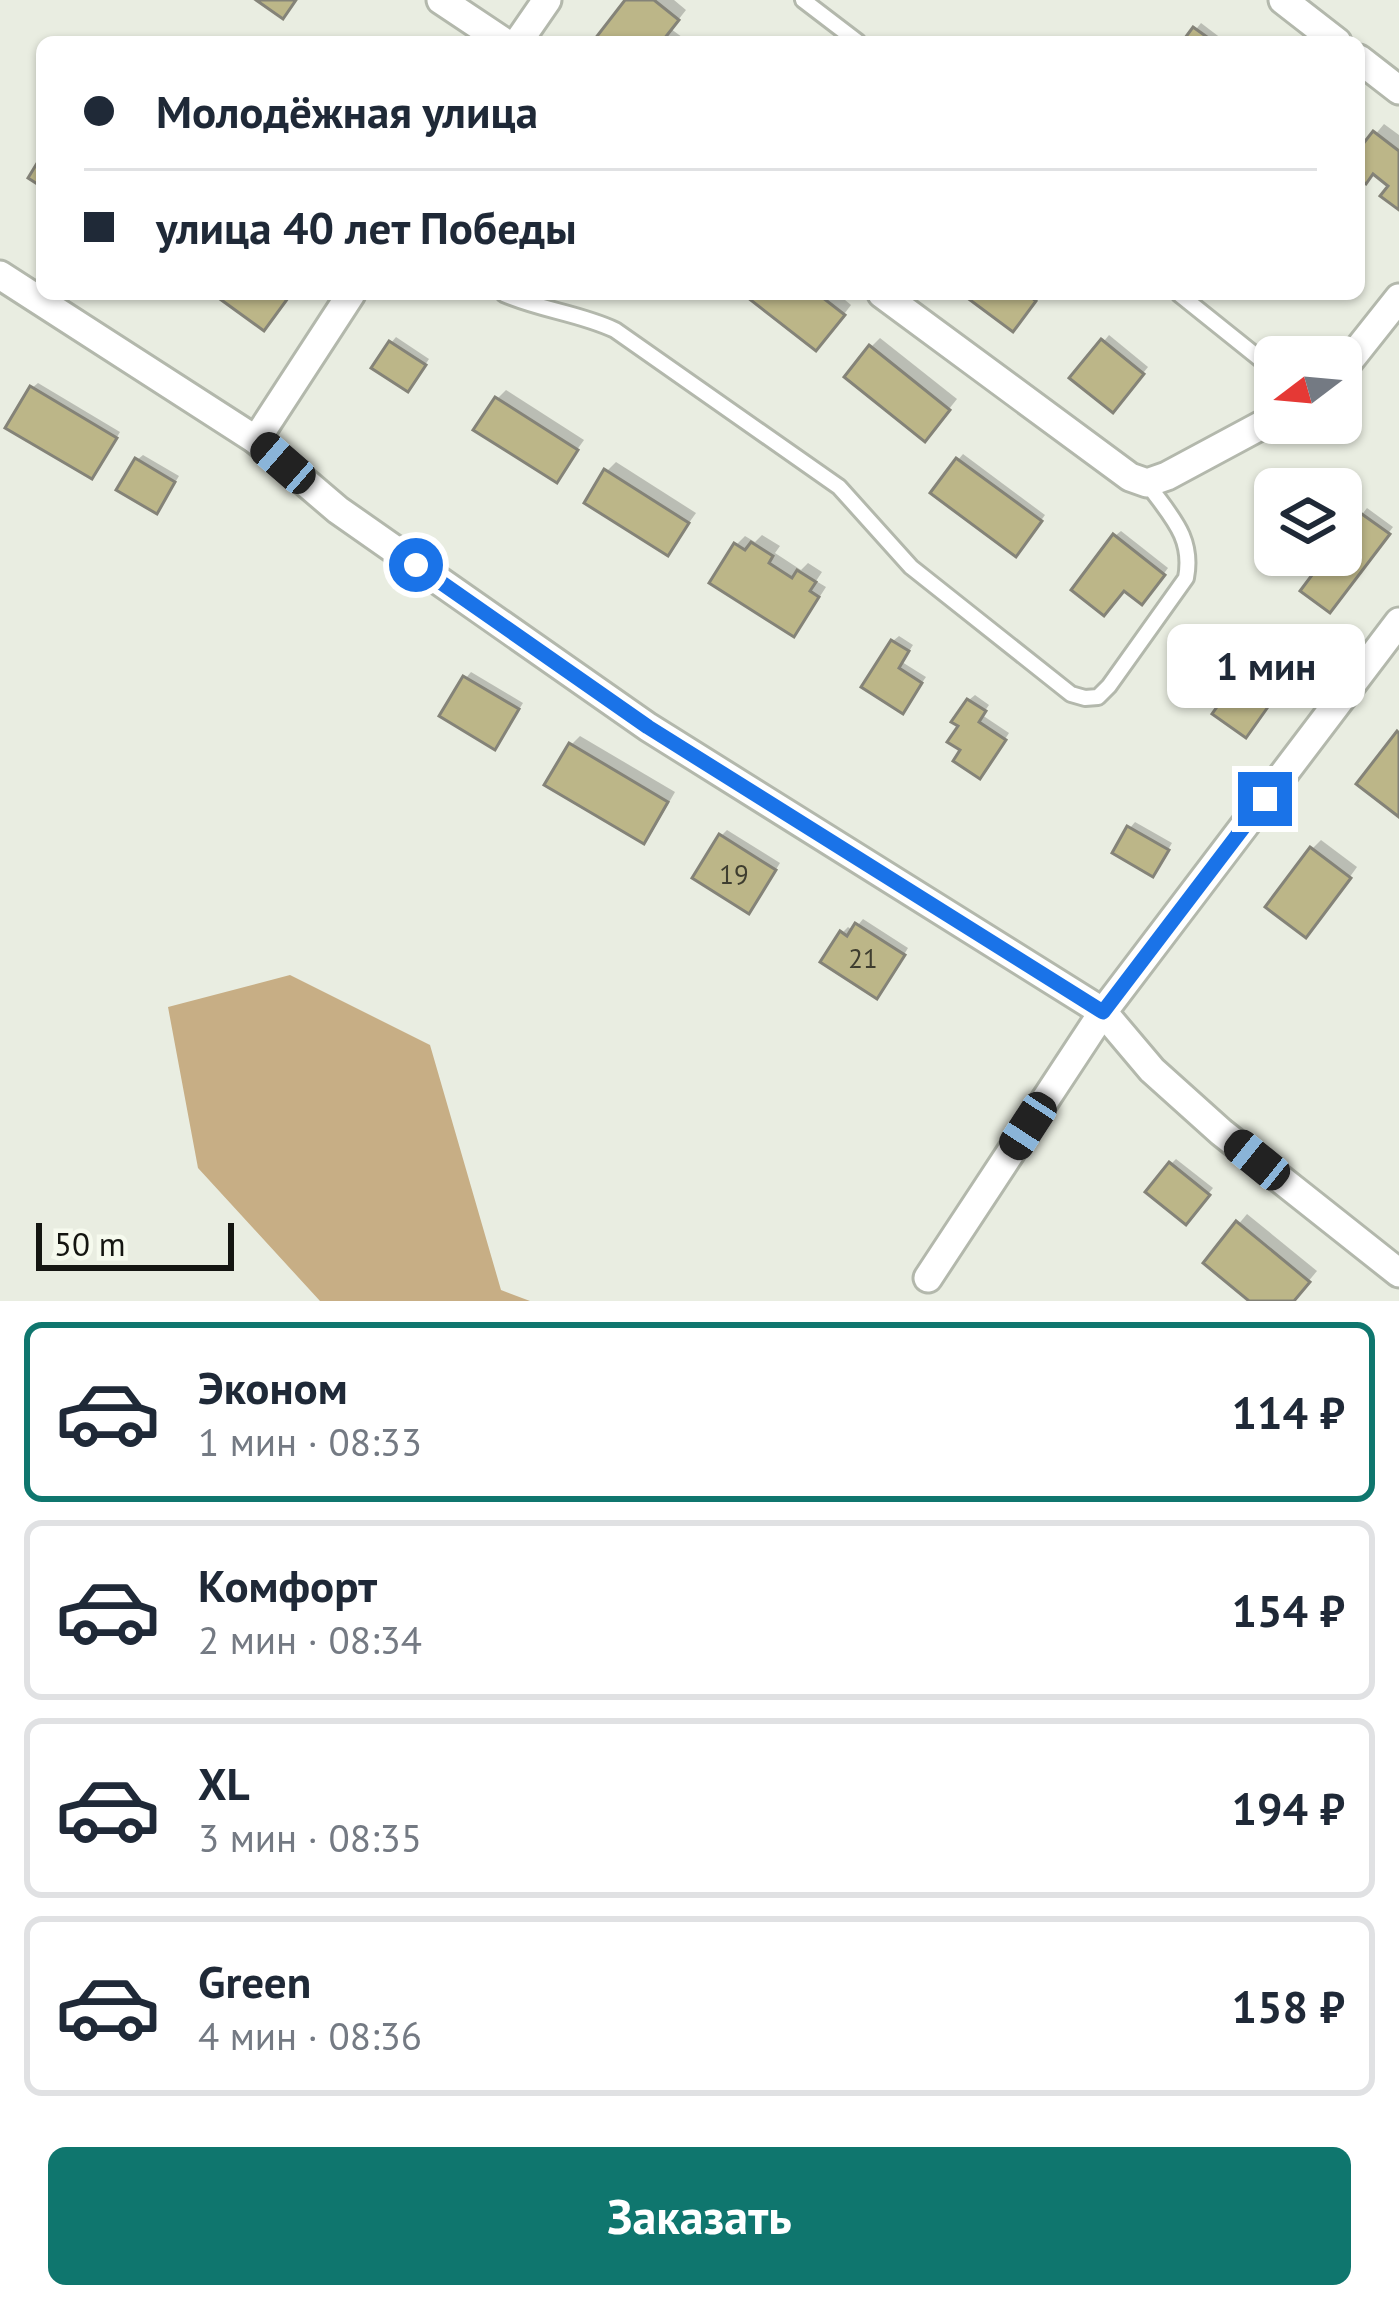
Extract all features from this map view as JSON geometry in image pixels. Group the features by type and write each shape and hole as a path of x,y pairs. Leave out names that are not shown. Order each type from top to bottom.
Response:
{"street":[{"path":"440,0 496,36"},
{"path":"522,36 547,0"},
{"path":"1283,0 1329,36"},
{"path":"1365,64 1399,90"},
{"path":"0,275 36,298"},
{"path":"1362,345 1399,298"},
{"path":"39,300 256,440 338,510 648,727 1103,1012 1152,1070 1222,1132 1399,1273"},
{"path":"256,440 348,300"},
{"path":"890,300 1130,477 1147,483 1167,476 1254,429"},
{"path":"928,1278 1103,1012 1399,622"}],"lane":[{"path":"803,0 851,36"},
{"path":"518,300 615,330 820,473 839,487 911,567 1071,694 1098,697 1109,686 1186,578 1188,546 1147,483"},
{"path":"1186,300 1254,354"}],"shaded area":[{"path":"290,975 430,1045 501,1290 530,1301 320,1301 198,1168 168,1007"}],"building":[{"path":"256,0 296,0 283,19"},
{"path":"625,0 654,0 679,20 666,36 597,36"},
{"path":"1373,131 1399,151 1399,210 1380,196 1388,186 1373,174 1365,183 1365,141"},
{"path":"221,300 287,300 264,331"},
{"path":"751,300 826,300 845,315 816,351"},
{"path":"970,300 1035,300 1013,332"},
{"path":"1101,339 1144,374 1113,413 1069,378"},
{"path":"389,341 426,365 408,392 371,368"},
{"path":"869,345 950,410 925,442 844,377"},
{"path":"30,386 117,438 92,479 5,428"},
{"path":"495,397 578,450 557,483 473,430"},
{"path":"135,458 175,482 157,514 116,490"},
{"path":"956,458 1042,521 1016,557 930,493"},
{"path":"604,469 689,523 668,556 584,503"},
{"path":"1362,514 1390,534 1362,571"},
{"path":"1113,534 1165,575 1142,605 1124,591 1104,616 1071,590"},
{"path":"751,542 773,556 769,563 792,578 797,570 816,582 810,591 819,597 794,637 709,583 734,543 745,550"},
{"path":"1311,576 1358,576 1330,613 1300,591"},
{"path":"891,640 909,651 899,668 922,683 903,714 861,687"},
{"path":"1241,673 1275,697 1246,738 1212,714"},
{"path":"463,676 519,709 495,750 439,716"},
{"path":"967,699 986,711 979,722 1006,740 980,779 953,761 960,750 947,742 958,726 951,722"},
{"path":"1399,733 1399,817 1356,784"},
{"path":"569,743 668,802 644,844 544,785"},
{"path":"1127,826 1169,850 1153,877 1112,853"},
{"path":"719,834 776,870 749,914 692,878"},
{"path":"1310,847 1351,878 1306,938 1265,907"},
{"path":"855,923 905,955 877,999 820,962 840,931 847,936"},
{"path":"1169,1162 1210,1195 1186,1225 1145,1192"},
{"path":"1236,1221 1310,1282 1294,1301 1249,1301 1203,1263"}],"route":[{"path":"416,565 648,727 1103,1012 1265,799"}]}
